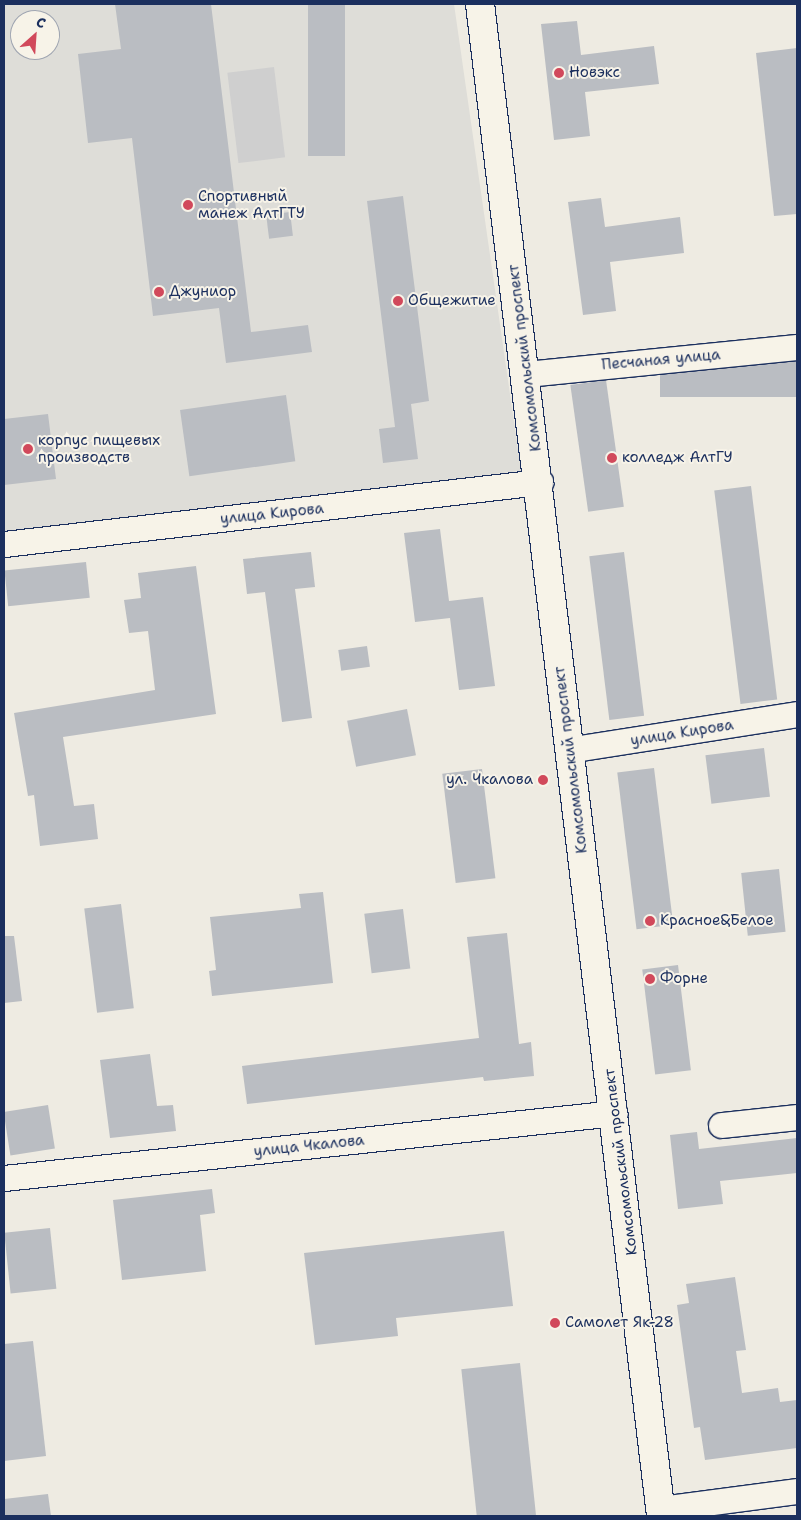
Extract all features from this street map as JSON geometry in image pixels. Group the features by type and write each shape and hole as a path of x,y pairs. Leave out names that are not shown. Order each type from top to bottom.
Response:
{"main road":[{"name":"Комсомольский проспект","path":"480,4 540,482 568,750 615,1113 661,1513"}],"street":[{"name":"Песчаная улица","path":"526,374 797,348"},
{"name":"улица Кирова","path":"4,544 540,482"},
{"name":"улица Кирова","path":"568,750 797,714"},
{"name":"улица Чкалова","path":"4,1178 615,1113"},
{"path":"721,1125 797,1118"},
{"path":"661,1513 797,1492"}],"shaded area":[{"path":"4,4 454,4 521,471 4,534"},
{"path":"274,67 285,157 238,163 227,73"}],"building":[{"name":"Спортивный манеж АлтГТУ","path":"115,4 211,4 251,332 308,325 312,352 226,363 219,308 153,316 132,138 88,143 78,54 121,49"},
{"path":"308,4 345,4 345,156 308,156"},
{"path":"577,21 581,55 654,46 659,84 585,92 590,136 554,140 541,24"},
{"path":"797,48 797,214 774,216 756,53"},
{"name":"Общежитие","path":"403,196 429,401 411,404 418,459 383,463 379,429 395,427 367,201"},
{"path":"601,198 605,227 680,217 684,253 610,262 616,311 583,315 568,202"},
{"path":"290,212 293,236 269,239 266,215"},
{"path":"660,361 797,361 797,397 660,397"},
{"path":"606,380 624,507 588,512 570,385"},
{"path":"286,395 295,461 189,476 180,410"},
{"name":"корпус пищевых производств","path":"48,414 56,479 4,485 4,419"},
{"path":"751,486 777,699 740,704 714,491"},
{"path":"440,529 449,601 483,597 495,686 459,690 450,618 415,622 404,533"},
{"path":"311,552 315,587 295,589 312,718 282,722 265,592 247,594 243,559"},
{"path":"624,552 644,716 609,720 589,556"},
{"path":"86,562 90,598 8,606 4,571"},
{"path":"196,566 216,714 63,737 74,806 94,804 98,839 40,846 34,795 28,796 14,713 155,690 148,631 129,633 124,600 141,598 138,573"},
{"path":"367,646 370,667 341,671 338,650"},
{"path":"407,709 416,755 356,767 347,721"},
{"path":"764,748 770,797 711,804 705,755"},
{"path":"654,768 673,925 637,929 617,773"},
{"path":"482,769 495,878 456,883 442,774"},
{"path":"779,869 786,932 748,936 741,873"},
{"path":"323,892 333,983 212,996 209,971 216,970 210,917 301,908 299,894"},
{"path":"121,904 134,1008 97,1013 84,909"},
{"path":"403,909 410,969 372,973 364,914"},
{"path":"507,933 519,1044 531,1042 534,1076 484,1081 483,1077 247,1104 242,1066 479,1038 467,937"},
{"path":"4,936 14,936 22,1001 4,1003"},
{"path":"678,965 691,1070 655,1075 642,969"},
{"path":"150,1054 157,1106 173,1105 176,1131 110,1138 100,1060"},
{"path":"48,1105 55,1148 10,1155 4,1112"},
{"path":"697,1132 699,1149 797,1138 797,1173 720,1181 723,1204 678,1209 670,1135"},
{"path":"212,1189 215,1213 200,1215 206,1271 122,1280 113,1200"},
{"path":"50,1228 56,1289 11,1293 4,1233"},
{"path":"504,1231 513,1306 396,1318 398,1336 315,1345 304,1253"},
{"path":"735,1277 746,1350 736,1351 742,1393 778,1388 780,1402 797,1400 797,1448 705,1460 700,1427 694,1428 677,1305 689,1303 686,1284"},
{"path":"33,1341 46,1456 4,1461 4,1344"},
{"path":"520,1363 536,1516 477,1516 461,1369"},
{"path":"48,1494 51,1516 5,1516 4,1499"}],"place":[{"name":"Новэкс","path":"559,73"},
{"name":"Спортивный манеж АлтГТУ","path":"188,205"},
{"name":"Джуниор","path":"159,292"},
{"name":"Общежитие","path":"398,301"},
{"name":"корпус пищевых производств","path":"28,449"},
{"name":"колледж АлтГУ","path":"612,458"},
{"name":"ул. Чкалова","path":"543,780"},
{"name":"Красное&Белое","path":"650,921"},
{"name":"Форне","path":"650,979"},
{"name":"Самолет Як-28","path":"555,1323"}]}
